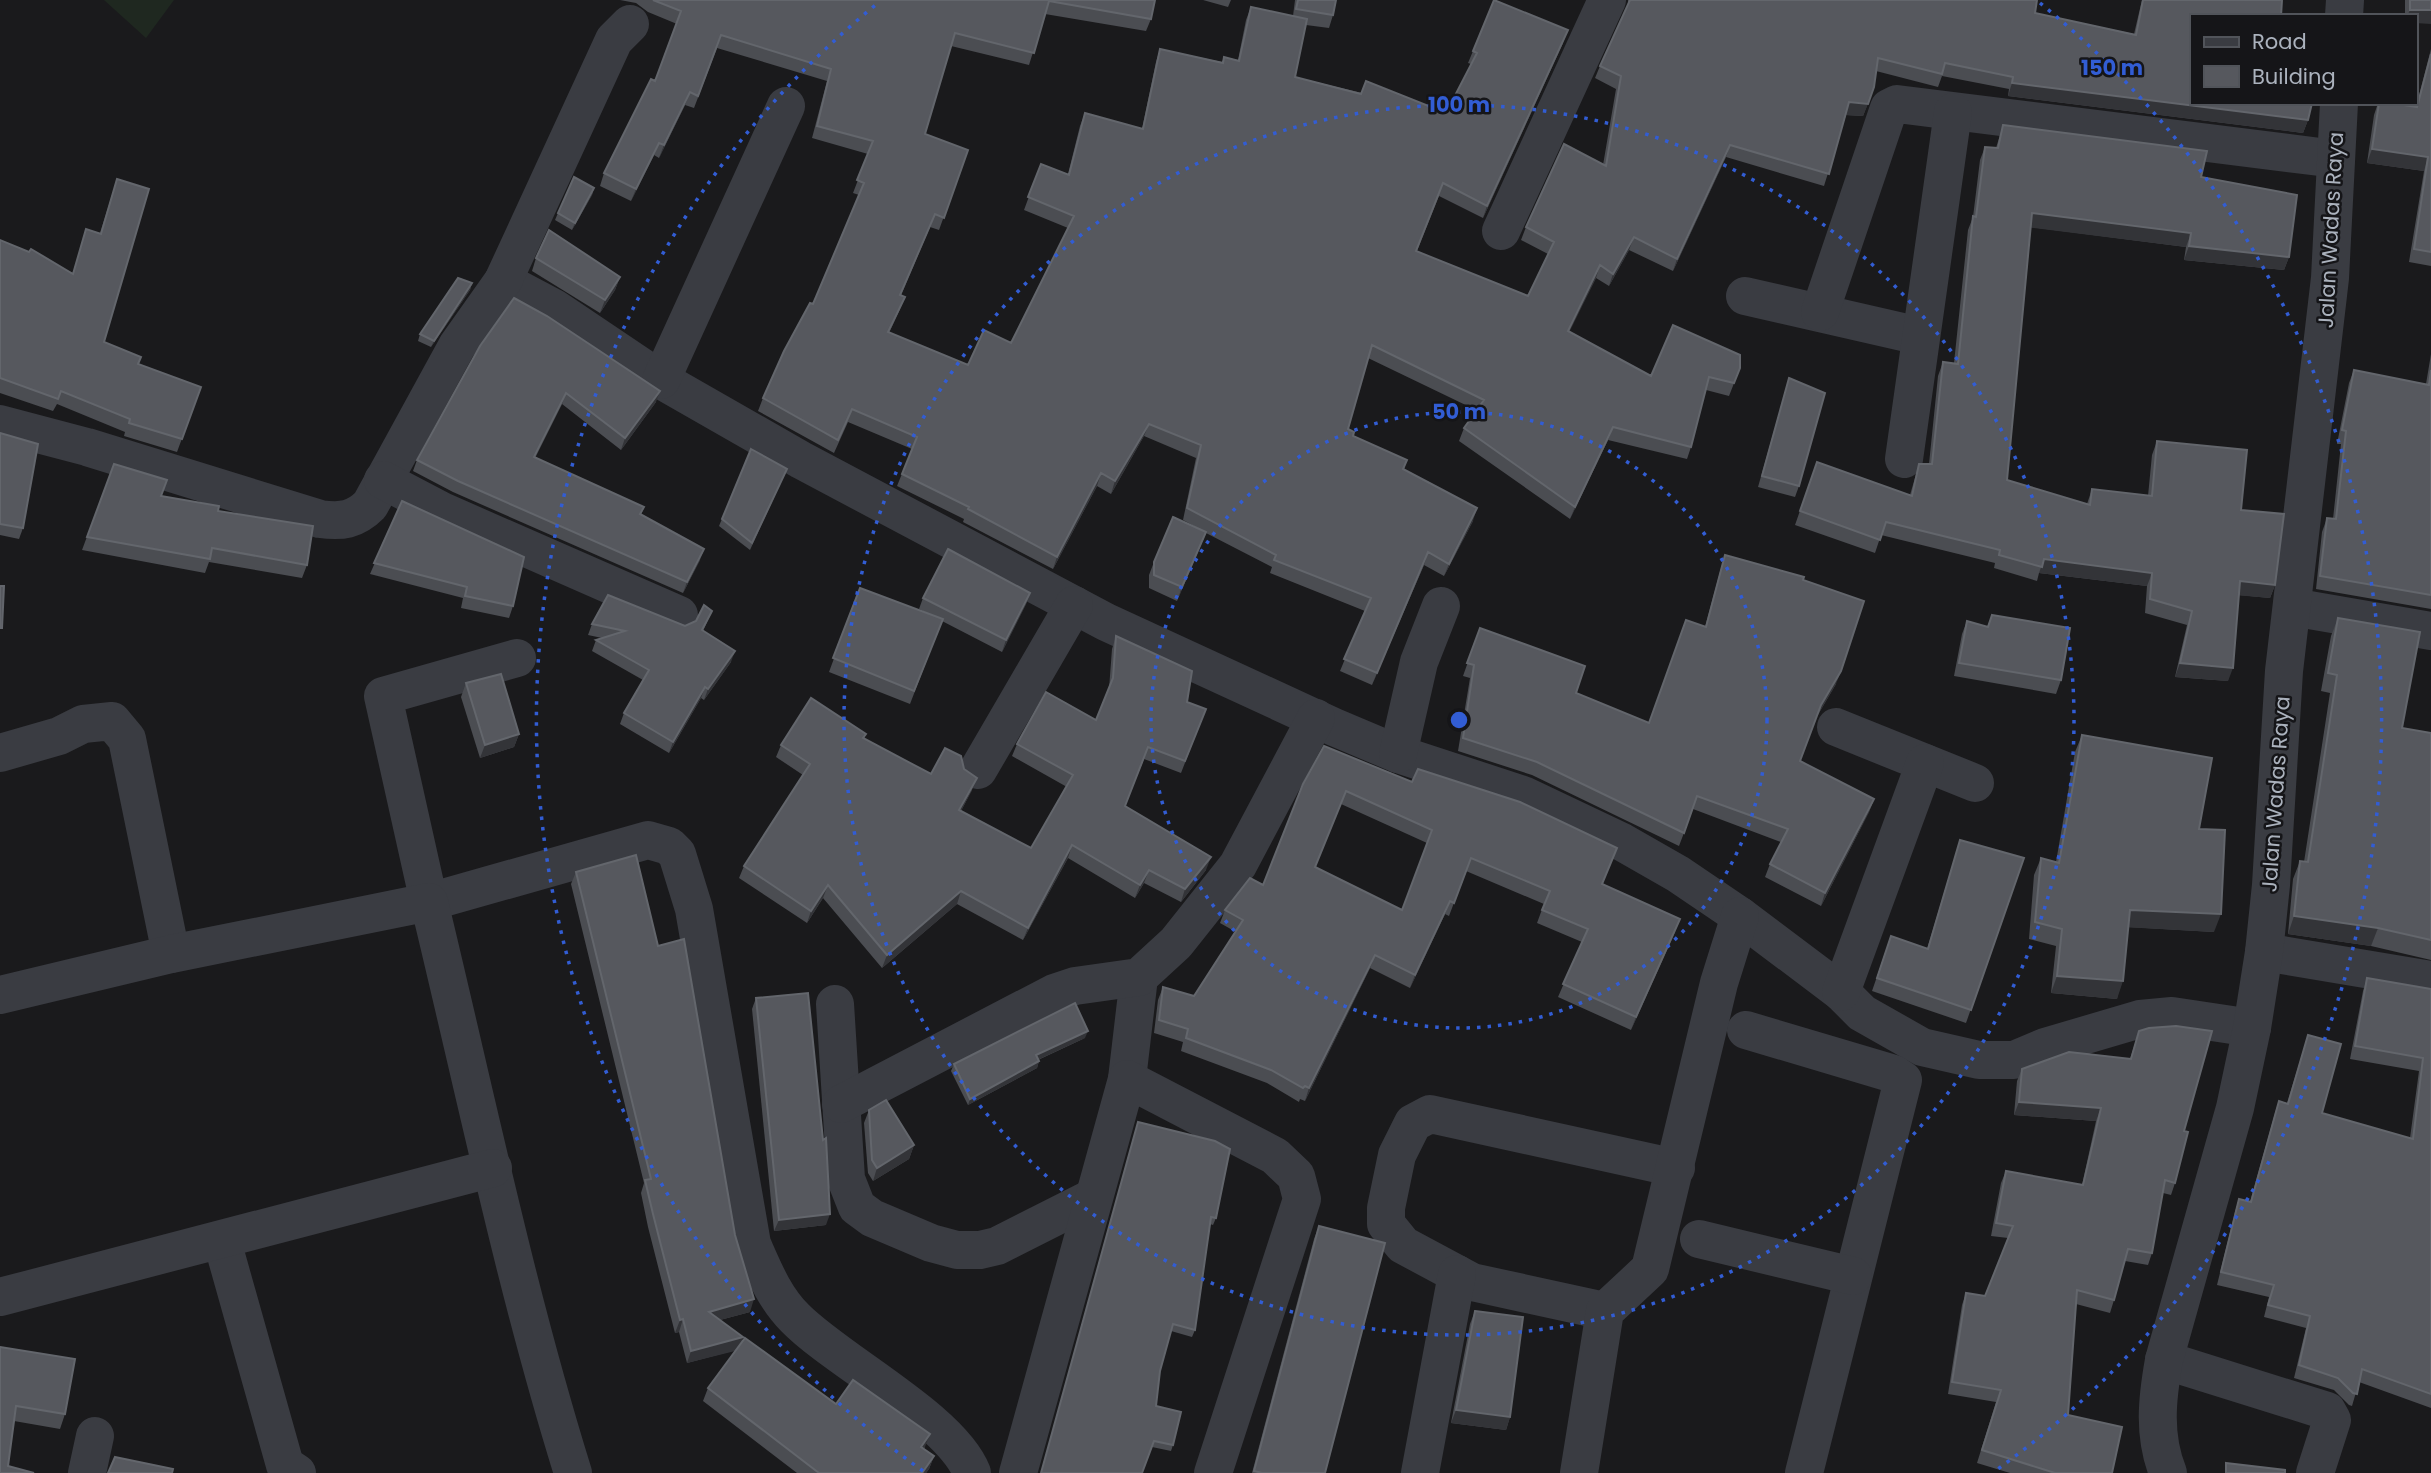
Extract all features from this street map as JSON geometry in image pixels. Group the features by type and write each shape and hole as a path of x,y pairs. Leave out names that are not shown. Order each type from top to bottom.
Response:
{"street":[{"path":"1501,231 1607,0"},
{"path":"0,424 87,447 320,519 338,522 358,517 370,505 457,346 503,281 614,40 630,24"},
{"path":"1821,312 1889,108 1896,104 2336,159"},
{"name":"Jalan Wadas Raya","path":"2168,1473 2157,1420 2164,1360 2235,1108 2264,952 2271,885 2284,671 2300,516 2324,352 2339,105"},
{"path":"661,380 786,106"},
{"path":"1904,459 1953,112"},
{"path":"503,281 554,308 661,380 801,460 1142,640 1398,754 1480,779 1534,800 1622,842 1678,874 1740,916 1841,992 1862,1013 1922,1047 1979,1060 2014,1060 2140,1019 2172,1016 2252,1028"},
{"path":"1745,296 1920,336"},
{"path":"383,480 444,512 679,615"},
{"path":"978,771 1074,605"},
{"path":"1398,754 1419,662 1441,607"},
{"path":"2292,607 2431,631"},
{"path":"517,658 383,696 493,1168 573,1473"},
{"path":"841,1104 1054,993 1075,986 1139,977 1176,943 1238,865 1316,718"},
{"path":"0,753 59,737 83,724 112,721 127,739 171,954"},
{"path":"1836,727 1975,783"},
{"path":"1841,992 1926,763"},
{"path":"0,995 171,954 429,902 648,840 669,846 677,854 694,909 752,1244 770,1286 795,1318 943,1435 972,1473"},
{"path":"1579,1473 1605,1311 1650,1269 1720,983 1740,916"},
{"path":"2264,952 2431,980"},
{"path":"1018,1473 1127,1079 1139,977"},
{"path":"835,1004 846,1179 857,1207 872,1218 931,1243 957,1250 980,1250 998,1245 1092,1198"},
{"path":"1746,1030 1894,1074 1903,1080 1804,1473"},
{"path":"1127,1079 1275,1156 1296,1176 1301,1188 1301,1199 1213,1473"},
{"path":"1605,1311 1472,1282 1403,1245 1386,1224 1386,1208 1397,1155 1413,1123 1430,1114 1676,1168"},
{"path":"0,1297 493,1168"},
{"path":"1699,1239 1853,1276"},
{"path":"222,1241 285,1465 297,1473"},
{"path":"1420,1473 1457,1274"},
{"path":"2164,1360 2327,1411 2332,1420 2315,1473"},
{"path":"88,1473 95,1436"}],"shaded area":[{"path":"104,0 174,0 146,38"}],"building":[{"path":"653,0 1155,0 1151,19 1049,1 1034,53 955,33 925,134 968,150 944,218 935,214 900,295 905,297 888,332 968,365 984,330 1011,343 1074,216 1028,197 1041,164 1069,175 1085,113 1143,129 1160,49 1223,63 1224,57 1239,61 1251,7 1307,19 1295,77 1361,94 1366,81 1446,113 1477,53 1473,51 1494,0 1568,30 1487,206 1443,183 1416,251 1528,296 1554,242 1526,227 1564,144 1606,166 1621,76 1600,66 1630,0 2037,0 2035,13 2136,35 2143,0 2282,0 2281,14 2190,14 2190,105 2312,105 2308,120 2012,83 2013,77 1945,63 1942,74 1878,58 1874,87 1868,104 1849,102 1829,174 1730,145 1677,259 1634,237 1613,274 1600,265 1568,331 1651,376 1673,325 1740,355 1740,368 1734,383 1709,377 1691,447 1613,427 1575,507 1464,428 1484,400 1372,345 1348,429 1354,432 1353,436 1407,460 1403,469 1477,508 1449,564 1428,552 1377,673 1344,659 1371,598 1274,560 1276,555 1187,508 1201,445 1149,424 1115,481 1101,473 1057,557 968,509 969,507 902,474 917,437 852,409 838,440 763,398 784,351 810,303 813,304 864,183 857,180 873,141 817,126 831,69 721,35 698,96 690,92 664,145 659,143 636,189 604,173 651,79 655,81 681,11"},
{"path":"1298,0 1336,0 1333,15 1296,9"},
{"path":"2410,0 2431,0 2431,10 2410,10"},
{"path":"2431,54 2431,252 2414,249 2428,157 2372,149 2379,105 2417,107"},
{"path":"2003,125 2207,151 2201,177 2297,195 2289,257 2189,246 2191,233 2032,213 2007,480 2090,505 2092,489 2152,496 2157,441 2247,450 2241,510 2284,514 2275,585 2240,581 2233,668 2180,663 2192,611 2150,599 2152,573 2044,559 2042,567 1999,555 2000,550 1886,522 1880,540 1800,511 1817,462 1912,496 1919,464 1932,464 1943,362 1958,364 1973,216 1976,217 1985,147 1998,148"},
{"path":"574,177 594,188 575,223 558,213"},
{"path":"117,179 149,189 104,342 141,357 138,364 201,387 182,439 129,423 130,419 61,391 58,399 0,378 0,240 29,252 31,249 73,274 86,229 101,234"},
{"path":"549,230 620,277 605,300 536,258"},
{"path":"458,278 472,283 434,341 420,334"},
{"path":"514,298 547,316 660,391 625,438 566,393 534,457 644,507 640,514 704,549 687,582 458,481 417,460 480,346"},
{"path":"2354,370 2429,385 2431,370 2431,595 2320,576 2327,518 2336,519 2346,431 2342,430"},
{"path":"1789,378 1825,393 1799,486 1762,476"},
{"path":"0,433 38,444 23,528 0,524"},
{"path":"751,449 787,469 752,543 722,519"},
{"path":"114,464 167,480 161,496 219,506 218,511 313,526 307,565 212,548 210,559 87,537"},
{"path":"402,501 524,557 513,606 465,596 467,587 374,563"},
{"path":"1173,517 1206,532 1182,587 1154,575 1154,562"},
{"path":"948,549 1030,593 1006,640 923,598"},
{"path":"1725,555 1804,577 1803,580 1864,601 1841,671 1821,705 1800,761 1874,799 1825,893 1770,864 1788,829 1697,796 1684,833 1537,762 1463,738 1474,665 1467,663 1480,628 1585,666 1576,693 1649,723 1686,620 1706,627"},
{"path":"0,586 4,586 2,628 0,628"},
{"path":"860,588 943,619 914,691 833,658"},
{"path":"608,595 685,626 696,621 704,605 712,611 702,630 735,651 708,689 705,687 673,742 624,713 649,670 596,640 625,631 592,624"},
{"path":"1992,615 2070,628 2061,680 1959,663 1967,621 1988,627"},
{"path":"2338,618 2420,632 2402,728 2431,733 2431,940 2378,928 2294,916 2300,861 2308,862 2337,675 2328,673"},
{"path":"1116,636 1192,671 1187,702 1206,709 1185,761 1148,747 1125,806 1211,857 1185,889 1149,870 1140,885 1072,845 1028,928 961,891 887,955 828,885 811,911 744,866 810,764 781,745 811,698 866,734 863,738 931,774 945,748 961,756 964,769 977,778 959,810 1031,848 1073,775 1017,744 1046,692 1096,720 1113,678"},
{"path":"501,674 519,734 485,745 466,683"},
{"path":"2082,735 2212,758 2199,829 2225,830 2221,914 2130,910 2123,981 2057,976 2062,929 2035,922 2041,858 2059,863"},
{"path":"1324,746 1412,782 1418,769 1520,802 1617,848 1602,884 1680,919 1636,1017 1563,984 1588,929 1542,910 1550,891 1471,858 1454,903 1450,901 1415,975 1375,955 1309,1088 1303,1088 1271,1070 1186,1038 1188,1029 1159,1020 1163,987 1194,996 1243,920 1225,910 1250,878 1263,885 1303,784","holes":["1346,791 1432,830 1402,910 1315,867"]},
{"path":"1960,840 2024,858 1971,1010 1877,978 1891,936 1928,949"},
{"path":"636,855 658,946 684,939 735,1235 754,1299 709,1312 743,1337 691,1351 683,1319 680,1320 653,1214 645,1180 651,1179 576,872"},
{"path":"2367,978 2431,989 2431,1394 2362,1369 2357,1394 2338,1378 2299,1365 2310,1316 2268,1305 2274,1285 2221,1272 2239,1199 2251,1202 2279,1101 2288,1104 2308,1035 2341,1044 2322,1113 2413,1139 2423,1058 2355,1046"},
{"path":"808,993 823,1140 826,1138 830,1214 779,1220 756,998"},
{"path":"1075,1003 1088,1031 1036,1055 1039,1061 970,1099 954,1064"},
{"path":"2176,1026 2212,1031 2184,1131 2188,1132 2175,1183 2165,1180 2152,1253 2128,1249 2114,1300 2077,1290 2068,1415 2122,1427 2112,1473 2055,1473 1982,1450 2001,1390 1952,1382 1966,1293 1985,1296 2013,1226 1996,1223 2006,1171 2083,1185 2101,1108 2019,1102 2022,1069 2069,1052 2131,1059 2139,1031"},
{"path":"886,1100 914,1145 877,1168 872,1160 869,1110"},
{"path":"1138,1122 1215,1141 1230,1149 1216,1218 1211,1217 1195,1330 1173,1324 1160,1371 1156,1406 1181,1412 1173,1445 1154,1441 1142,1473 1041,1473"},
{"path":"1319,1226 1385,1243 1325,1473 1262,1473 1254,1471"},
{"path":"1475,1311 1523,1317 1510,1417 1456,1410"},
{"path":"745,1338 836,1404 853,1380 930,1434 921,1447 934,1456 922,1473 819,1473 708,1388"},
{"path":"0,1347 75,1359 65,1414 16,1406 8,1466 34,1473 0,1473"},
{"path":"115,1457 173,1469 172,1473 108,1473"},
{"path":"2226,1463 2285,1470 2285,1473 2226,1473"}]}
